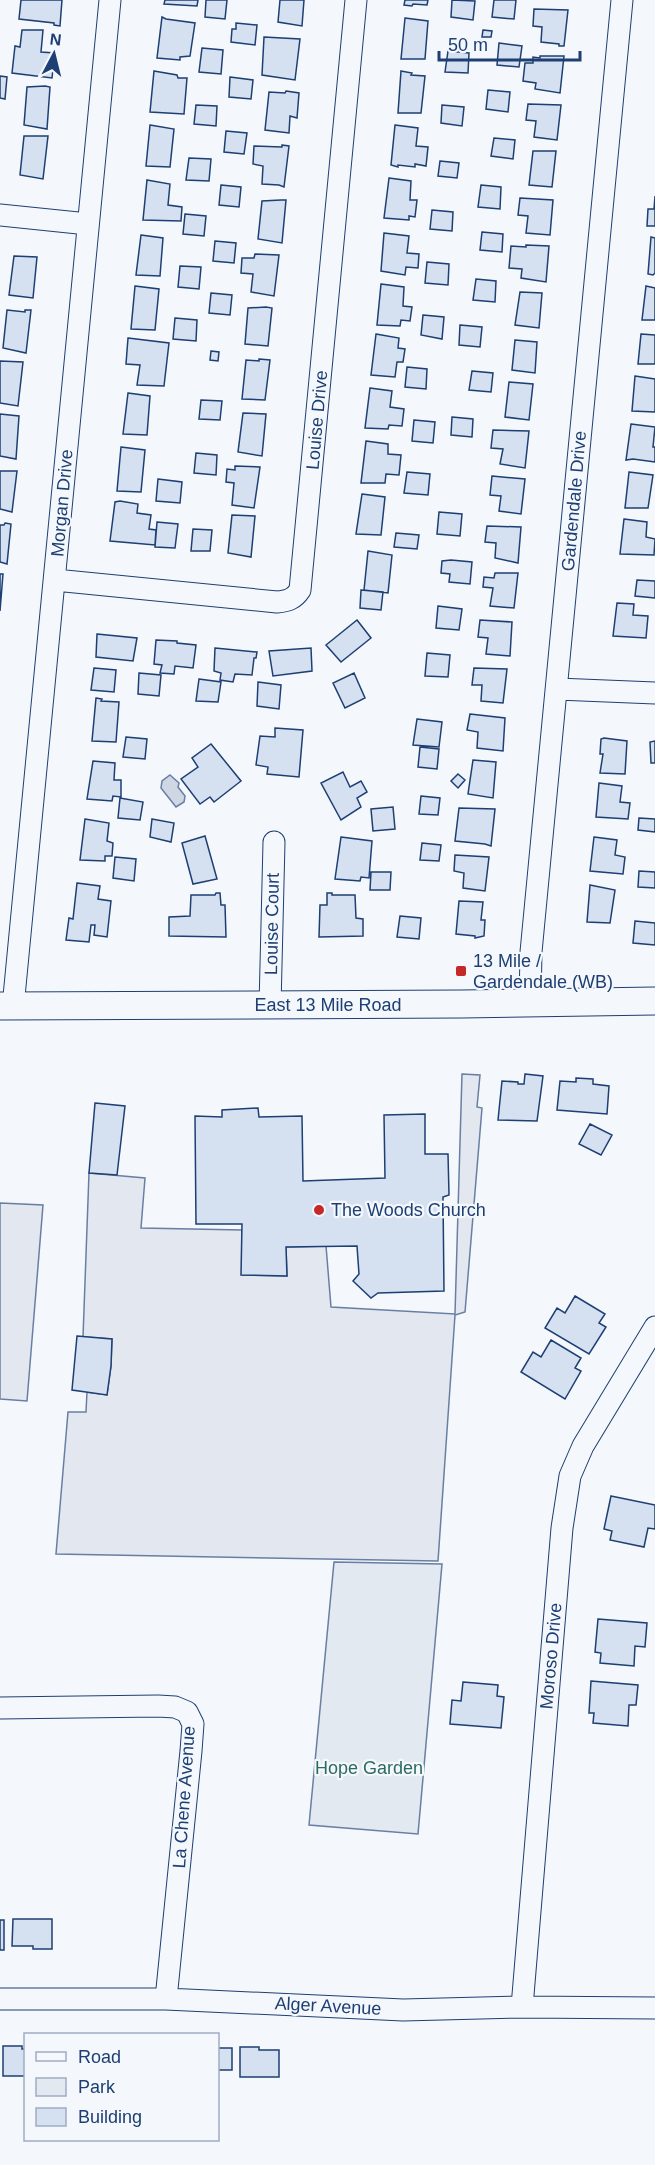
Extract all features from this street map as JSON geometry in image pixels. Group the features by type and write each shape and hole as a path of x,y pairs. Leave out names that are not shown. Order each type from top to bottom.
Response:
{"main road":[{"name":"East 13 Mile Road","path":"7,1006 270,1006 655,1001"}],"street":[{"name":"Morgan Drive","path":"7,1006 55,580 110,0"},
{"name":"Louise Drive","path":"55,580 277,602 295,597 300,590 356,0"},
{"name":"Gardendale Drive","path":"530,1002 531,952 622,0"},
{"path":"0,215 88,224"},
{"path":"557,689 655,693"},
{"name":"Louise Court","path":"270,1006 274,842"},
{"name":"Moroso Drive","path":"522,2007 562,1528 570,1476 583,1446 655,1327"},
{"name":"La Chene Avenue","path":"0,1708 158,1706 175,1707 187,1712 193,1724 166,1999"},
{"name":"Alger Avenue","path":"0,1999 166,1999 403,2010 522,2007 655,2008"}],"green space":[{"name":"Hope Garden","path":"334,1562 442,1564 418,1834 309,1825"}],"shaded area":[{"path":"170,775 179,783 178,787 185,796 184,802 176,807 161,788 162,781"},
{"path":"462,1074 480,1075 477,1107 482,1108 465,1312 455,1315 438,1561 56,1554 68,1412 86,1412 87,1392 107,1395 111,1366 112,1339 83,1337 89,1173 145,1178 141,1228 242,1230 242,1275 287,1276 286,1247 326,1246 331,1307 455,1314"},
{"path":"0,1203 43,1205 27,1401 0,1399"}],"building":[{"path":"21,0 62,0 60,26 54,23 19,19"},
{"path":"165,0 198,0 197,6 164,4"},
{"path":"206,0 227,0 225,19 205,17"},
{"path":"280,0 304,0 302,26 278,22"},
{"path":"405,0 428,0 427,5 413,4 412,6 404,5"},
{"path":"452,0 475,1 473,20 451,17"},
{"path":"494,0 516,0 514,19 492,17"},
{"path":"534,9 568,10 564,46 541,42 542,27 533,26"},
{"path":"162,17 195,23 190,56 180,57 180,60 157,58"},
{"path":"405,18 428,21 425,59 401,59"},
{"path":"236,23 257,25 255,45 231,42 232,29 236,29"},
{"path":"22,30 43,30 41,52 55,53 52,78 12,73 15,46 20,47"},
{"path":"483,30 492,31 491,37 482,37"},
{"path":"264,37 300,39 295,80 262,75"},
{"path":"499,43 522,46 519,67 497,65"},
{"path":"202,48 223,50 221,74 199,72"},
{"path":"448,51 469,53 468,73 445,72"},
{"path":"540,56 564,56 560,93 535,89 536,83 523,81 525,63 533,63 533,57 540,58"},
{"path":"154,71 177,75 178,78 187,78 184,114 150,112"},
{"path":"401,71 412,73 411,75 425,76 421,113 398,113"},
{"path":"0,76 7,77 5,99 0,98"},
{"path":"230,77 253,80 251,99 229,97"},
{"path":"27,87 50,87 47,129 24,125"},
{"path":"488,90 510,92 508,112 486,109"},
{"path":"286,91 299,93 297,118 290,116 289,133 265,130 269,92 285,93"},
{"path":"528,104 561,105 557,140 534,137 536,121 526,120"},
{"path":"196,105 217,106 216,126 194,124"},
{"path":"442,105 464,107 462,126 441,123"},
{"path":"150,125 174,129 170,167 146,166"},
{"path":"395,125 418,128 416,146 428,147 426,166 391,165"},
{"path":"226,131 247,133 244,154 224,152"},
{"path":"24,136 48,136 43,179 20,175"},
{"path":"494,138 515,140 513,159 491,156"},
{"path":"282,145 289,146 284,187 262,184 263,166 253,164 254,146 282,147"},
{"path":"533,151 556,151 552,187 529,185"},
{"path":"189,158 211,159 209,181 186,180"},
{"path":"440,161 459,163 457,178 438,176"},
{"path":"389,178 411,181 410,200 417,200 415,217 409,216 409,220 384,218"},
{"path":"147,180 170,184 168,205 182,207 181,221 143,220"},
{"path":"221,185 241,187 239,207 219,205"},
{"path":"481,185 501,187 500,209 478,207"},
{"path":"655,196 655,226 647,226 648,209 654,209"},
{"path":"520,198 553,200 550,235 526,233 528,216 518,215"},
{"path":"286,200 282,243 258,239 262,201"},
{"path":"432,210 453,212 452,231 430,229"},
{"path":"185,214 206,216 204,236 183,234"},
{"path":"482,232 503,234 502,252 480,250"},
{"path":"384,233 409,236 407,253 419,254 418,268 406,267 405,275 381,271"},
{"path":"141,235 163,238 160,276 136,275"},
{"path":"651,237 655,238 655,273 653,275 648,274"},
{"path":"215,241 236,243 234,263 213,261"},
{"path":"526,245 549,246 546,282 521,278 522,269 509,268 511,246 526,247"},
{"path":"255,254 279,255 274,296 251,292 253,274 241,273 242,258 254,258"},
{"path":"14,256 37,257 33,298 9,295"},
{"path":"427,262 449,264 448,285 425,283"},
{"path":"180,266 201,267 199,289 178,287"},
{"path":"476,279 496,281 495,302 473,300"},
{"path":"381,284 404,287 403,306 412,307 410,321 401,320 400,326 377,325"},
{"path":"135,286 159,289 155,330 131,329"},
{"path":"646,286 655,288 655,320 642,320"},
{"path":"520,292 542,293 539,328 515,325"},
{"path":"211,293 232,295 230,315 209,313"},
{"path":"248,308 272,308 268,346 245,344"},
{"path":"7,310 25,312 25,310 31,310 26,353 3,348"},
{"path":"423,315 444,317 442,339 421,335"},
{"path":"175,318 197,320 196,341 173,339"},
{"path":"460,325 482,327 480,347 459,345"},
{"path":"376,334 399,338 398,348 405,349 403,362 397,362 395,377 371,375"},
{"path":"641,334 655,335 655,364 638,364"},
{"path":"128,338 169,343 164,386 137,385 140,365 126,364"},
{"path":"515,340 537,342 535,373 512,370"},
{"path":"211,351 219,352 218,361 210,360"},
{"path":"259,359 270,360 265,400 242,399 246,360 259,361"},
{"path":"0,361 23,362 18,406 0,403"},
{"path":"407,367 427,369 426,389 405,387"},
{"path":"472,371 493,373 491,392 469,390"},
{"path":"635,376 655,379 655,412 632,411"},
{"path":"509,382 533,384 529,420 505,417"},
{"path":"370,388 392,391 390,407 404,409 402,426 389,425 388,429 365,428"},
{"path":"128,393 150,396 147,435 123,434"},
{"path":"201,400 222,401 220,420 199,419"},
{"path":"243,413 266,414 262,456 238,452"},
{"path":"0,414 19,416 16,459 0,456"},
{"path":"452,417 473,419 472,437 451,435"},
{"path":"414,420 435,422 433,443 412,441"},
{"path":"631,424 655,427 653,447 655,447 655,462 626,460"},
{"path":"493,430 529,431 525,468 500,464 503,449 491,448"},
{"path":"366,441 388,444 388,454 401,455 399,475 386,474 385,483 361,483"},
{"path":"121,447 145,450 141,492 117,491"},
{"path":"196,453 217,455 216,475 194,473"},
{"path":"235,466 260,467 254,508 232,505 234,483 226,482 227,469 235,470"},
{"path":"0,471 17,471 12,512 0,509"},
{"path":"407,472 430,474 428,495 404,493"},
{"path":"629,472 653,475 648,508 625,508"},
{"path":"492,476 525,479 521,514 499,511 501,496 490,495"},
{"path":"158,479 182,482 180,503 156,501"},
{"path":"362,494 385,497 381,535 356,534"},
{"path":"115,502 138,504 137,513 151,515 149,529 156,530 155,545 110,541"},
{"path":"439,512 462,514 460,536 437,534"},
{"path":"232,515 255,516 251,557 228,553"},
{"path":"624,519 647,522 646,537 655,539 654,555 620,554"},
{"path":"157,522 178,524 175,548 155,547"},
{"path":"11,524 7,564 0,562 0,525"},
{"path":"487,526 521,527 518,563 495,558 496,543 485,542"},
{"path":"193,529 212,530 210,551 191,551"},
{"path":"396,533 419,535 417,549 394,547"},
{"path":"368,551 392,555 388,593 364,590"},
{"path":"442,561 472,562 470,584 449,582 450,574 441,573"},
{"path":"495,573 518,573 514,608 490,606 493,588 483,587 484,577 494,578"},
{"path":"0,574 3,574 0,611"},
{"path":"637,580 655,581 655,598 635,596"},
{"path":"361,590 383,592 381,610 360,608"},
{"path":"617,603 634,604 633,615 648,616 646,638 613,636"},
{"path":"438,606 462,609 459,630 436,628"},
{"path":"357,620 371,638 341,662 326,645"},
{"path":"480,620 512,622 510,656 486,654 488,638 478,637"},
{"path":"97,634 137,638 133,661 96,657"},
{"path":"156,640 196,645 193,668 175,666 174,674 160,673 162,665 154,664"},
{"path":"215,648 257,652 252,675 235,674 233,682 220,680 221,673 214,671"},
{"path":"311,648 312,671 273,676 269,651"},
{"path":"427,653 450,655 448,677 425,676"},
{"path":"94,668 116,670 114,692 91,690"},
{"path":"474,668 507,669 503,703 481,701 482,685 472,685"},
{"path":"139,673 161,675 159,696 138,694"},
{"path":"354,673 365,698 345,708 333,683"},
{"path":"199,679 221,682 218,702 196,701"},
{"path":"258,682 281,685 279,709 257,706"},
{"path":"96,698 102,699 101,701 119,702 116,742 92,741"},
{"path":"470,714 505,718 503,751 477,748 478,732 467,730"},
{"path":"417,719 442,722 439,747 413,745"},
{"path":"275,728 303,730 299,777 267,774 268,767 256,765 260,736 275,737"},
{"path":"126,737 147,739 145,759 123,757"},
{"path":"601,739 627,741 625,774 600,773 603,754 600,754"},
{"path":"655,741 655,763 651,763 650,742"},
{"path":"211,744 241,781 214,802 210,797 200,804 181,779 198,767 192,758"},
{"path":"420,747 439,749 437,769 418,767"},
{"path":"473,760 496,762 493,798 468,794"},
{"path":"93,761 115,763 114,780 121,780 121,797 113,796 112,801 87,799"},
{"path":"343,772 350,787 361,781 367,792 357,798 361,807 341,820 321,783"},
{"path":"458,774 465,780 458,788 451,781"},
{"path":"599,783 622,786 620,802 630,803 628,819 596,817"},
{"path":"421,796 440,798 438,815 419,814"},
{"path":"120,798 143,802 140,820 118,818"},
{"path":"393,807 395,829 373,831 371,809"},
{"path":"459,808 495,809 491,846 455,841"},
{"path":"639,818 655,819 655,832 638,830"},
{"path":"85,819 109,823 107,841 113,843 112,856 105,856 105,861 80,860"},
{"path":"152,819 174,823 171,842 150,837"},
{"path":"205,836 217,879 193,884 182,843"},
{"path":"341,837 372,841 369,878 361,877 360,881 335,879"},
{"path":"594,837 617,840 615,855 625,857 623,874 590,871"},
{"path":"422,843 441,845 439,861 420,860"},
{"path":"455,855 489,857 485,891 463,888 464,873 454,871"},
{"path":"115,857 136,859 134,881 113,878"},
{"path":"639,871 655,872 655,888 638,887"},
{"path":"371,872 391,872 390,890 370,890"},
{"path":"77,883 100,886 98,899 111,901 107,937 94,935 95,925 91,925 89,942 66,940 69,918 73,919"},
{"path":"590,885 615,890 610,923 587,922"},
{"path":"220,893 221,905 225,905 226,937 169,936 169,917 190,916 191,895 215,895"},
{"path":"327,893 355,895 356,918 363,919 363,936 319,937 320,905 327,905"},
{"path":"459,901 483,902 481,920 485,920 484,936 475,938 475,936 456,934"},
{"path":"400,916 421,918 419,939 397,937"},
{"path":"635,921 655,923 655,945 633,943"},
{"path":"525,1074 543,1076 537,1121 498,1120 502,1081 524,1084"},
{"path":"576,1078 593,1079 593,1084 609,1086 607,1114 557,1110 560,1081 576,1082"},
{"path":"95,1103 125,1106 117,1175 89,1173"},
{"name":"The Woods Church","path":"258,1108 259,1117 302,1116 303,1181 385,1178 384,1115 425,1114 425,1154 448,1154 449,1195 443,1197 444,1291 378,1293 371,1298 353,1281 359,1274 357,1246 286,1247 287,1276 241,1275 242,1224 196,1224 195,1116 222,1117 222,1110"},
{"path":"590,1124 612,1135 601,1155 579,1144"},
{"path":"575,1296 605,1314 599,1323 606,1327 589,1354 545,1328 557,1308 565,1313"},
{"path":"77,1336 112,1339 107,1395 72,1390"},
{"path":"551,1340 581,1358 575,1368 581,1371 565,1399 521,1372 533,1352 541,1357"},
{"path":"611,1496 655,1505 655,1529 648,1528 644,1547 610,1540 612,1531 604,1529"},
{"path":"598,1619 647,1623 645,1647 635,1646 634,1666 600,1663 601,1653 595,1652"},
{"path":"591,1681 638,1685 636,1705 629,1705 628,1726 593,1723 594,1713 589,1713"},
{"path":"463,1682 498,1685 497,1696 504,1697 501,1728 450,1724 452,1700 461,1701"},
{"path":"13,1919 52,1919 52,1949 12,1946"},
{"path":"0,1920 4,1920 4,1950 0,1950"},
{"path":"3,2046 22,2046 24,2076 3,2076"},
{"path":"240,2047 279,2050 279,2077 240,2077"},
{"path":"219,2048 232,2048 232,2070 219,2070"}],"place":[{"name":"13 Mile / Gardendale (WB)","path":"461,971"},
{"name":"The Woods Church","path":"319,1210"}]}
